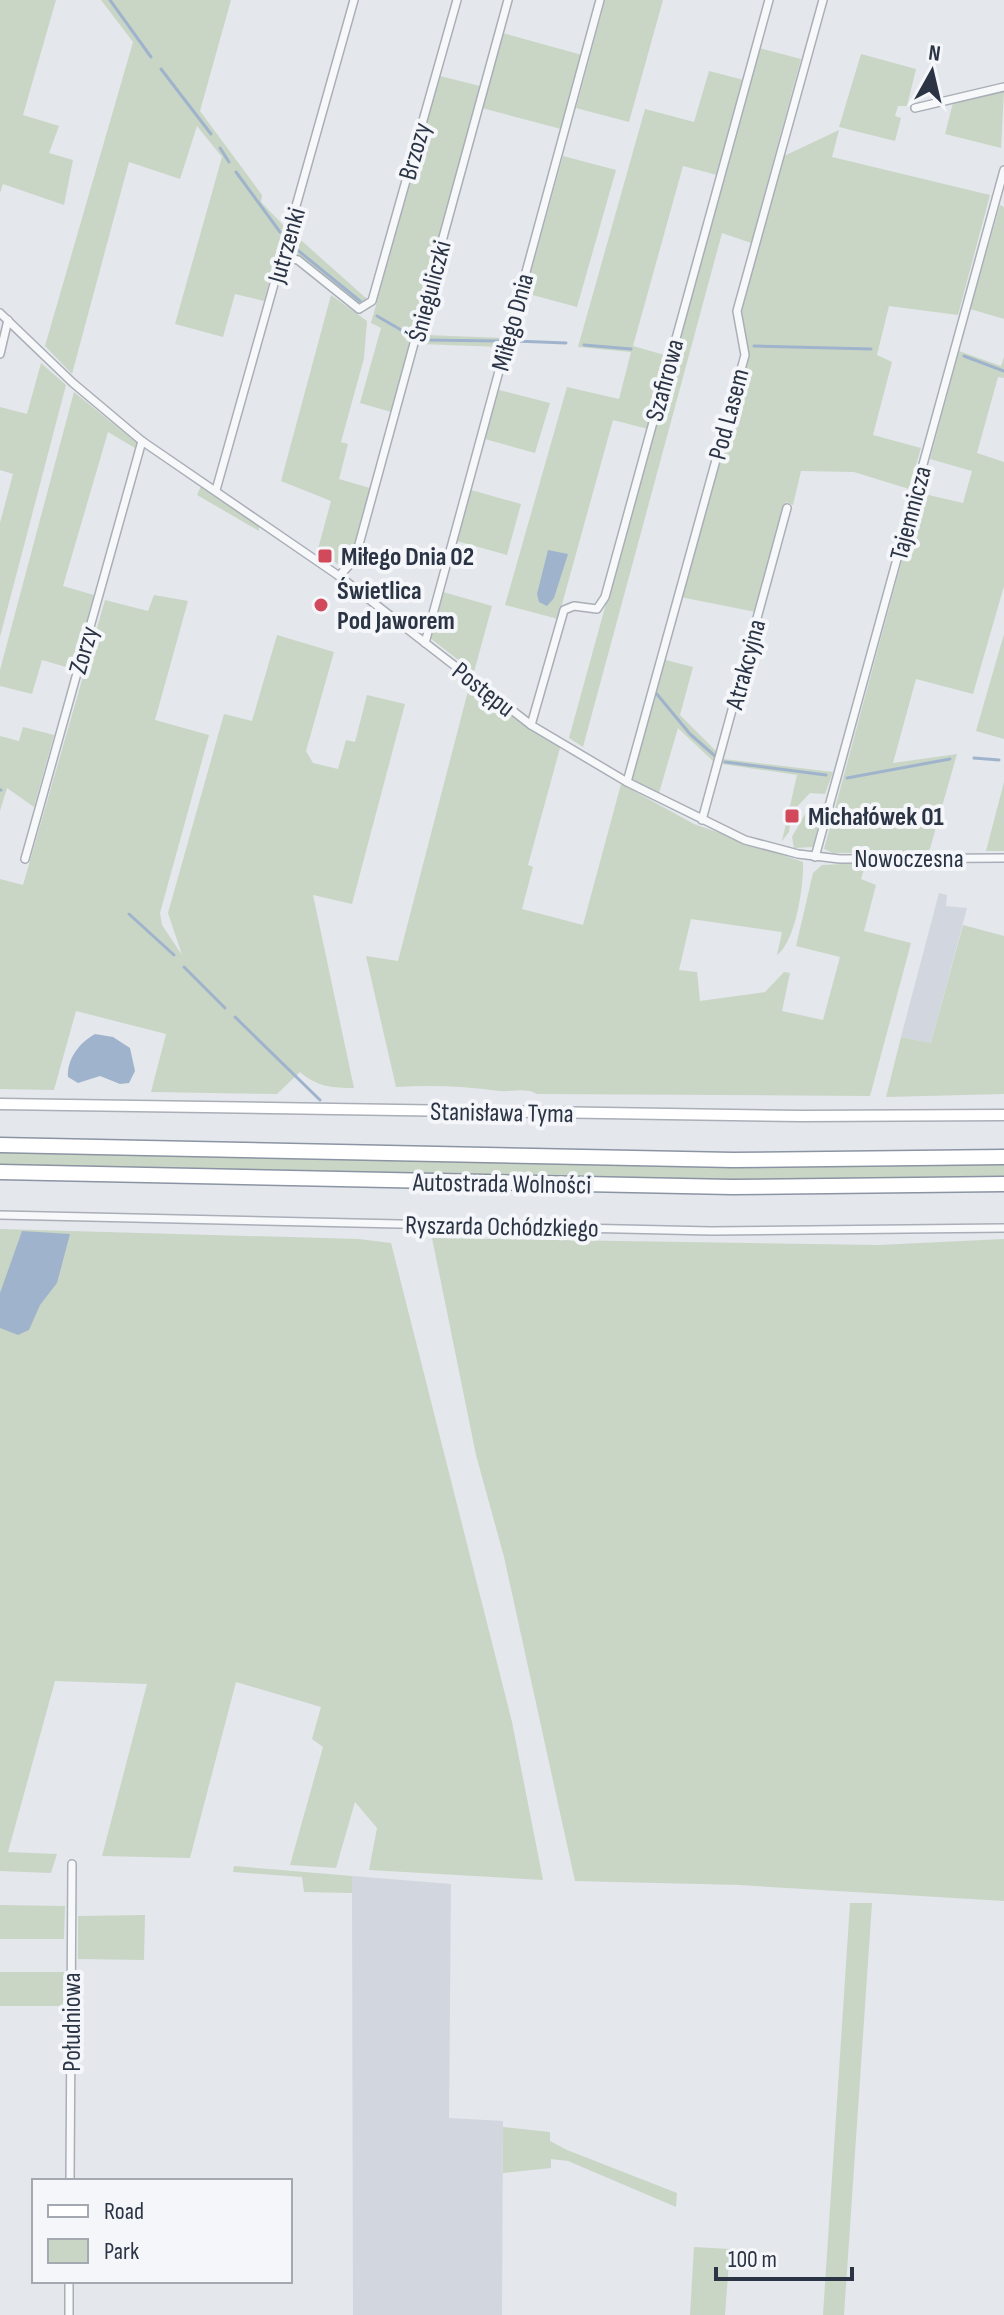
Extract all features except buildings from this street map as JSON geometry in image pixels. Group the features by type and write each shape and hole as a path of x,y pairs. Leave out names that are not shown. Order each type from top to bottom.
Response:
{"highway":[{"name":"Autostrada Wolności","path":"0,1145 733,1160 1004,1157"},
{"name":"Autostrada Wolności","path":"0,1172 732,1187 1004,1184"}],"street":[{"name":"Jutrzenki","path":"216,490 354,0"},
{"name":"Brzozy","path":"283,257 298,260 359,309 372,301 457,0"},
{"name":"Śnieguliczki","path":"339,576 355,559 508,0"},
{"name":"Miłego Dnia","path":"425,643 600,0"},
{"name":"Szafirowa","path":"531,725 564,610 574,606 597,609 605,597 769,0"},
{"name":"Pod Lasem","path":"627,782 745,355 737,311 823,0"},
{"path":"915,108 1004,87"},
{"name":"Tajemnicza","path":"815,857 1004,170"},
{"name":"Postępu","path":"0,313 73,383 142,441 339,576 531,725 627,782 745,840 815,857"},
{"path":"0,354 8,320"},
{"name":"Zorzy","path":"25,859 142,441"},
{"name":"Atrakcyjna","path":"702,820 787,508"},
{"name":"Nowoczesna","path":"815,857 1004,858"},
{"name":"Stanisława Tyma","path":"0,1104 817,1116 1004,1115"},
{"name":"Ryszarda Ochódzkiego","path":"0,1215 749,1231 1004,1228"},
{"name":"Południowa","path":"70,2179 72,1864"},
{"path":"69,2283 69,2315"}],"shaded area":[{"path":"939,893 947,895 946,906 967,908 931,1043 901,1037"},
{"path":"352,1876 451,1884 449,2118 503,2121 502,2315 353,2315"}],"green space":[{"path":"0,0 56,0 23,115 59,126 49,153 73,160 64,205 3,184 0,193"},
{"path":"101,0 231,0 200,111 262,195 261,202 284,226 264,301 235,294 223,337 175,324 222,157 197,126 180,179 129,162 72,374 45,346 133,42"},
{"path":"605,0 663,0 629,122 576,108"},
{"path":"503,33 582,55 561,129 482,108"},
{"path":"759,48 801,59 751,243 722,233 583,747 569,738"},
{"path":"861,54 916,69 907,106 898,106 895,116 901,118 895,141 839,127"},
{"path":"709,71 744,80 717,175 683,166 633,346 668,356 648,429 613,420 558,619 505,605 567,387 619,399 631,352 578,347 645,109 694,122"},
{"path":"440,76 480,86 391,412 360,403 381,328 371,323"},
{"path":"1004,90 1001,148 945,134 953,103"},
{"path":"839,130 832,157 990,195 958,315 889,306 877,355 892,362 873,435 921,448 909,489 854,472 801,471 793,505 786,502 756,612 680,597 749,350 740,312 784,156"},
{"path":"563,156 616,170 577,307 525,293"},
{"path":"1000,205 1004,207 1004,319 970,309"},
{"path":"294,234 367,299 365,302 357,303 290,251"},
{"path":"331,295 367,321 364,358 341,442 348,444 339,479 370,488 349,563 340,566 318,549 331,501 281,481"},
{"path":"421,334 505,338 502,347 419,344"},
{"path":"959,351 1001,366 1004,357 1004,378 998,377 977,453 1004,462 1004,586 973,694 916,679 893,763 957,754 929,852 833,853 824,849 920,493 963,503 972,471 930,459"},
{"path":"41,363 66,385 0,637 0,523 13,474 0,470 0,407 27,414"},
{"path":"499,390 550,403 535,453 485,439"},
{"path":"74,392 137,443 135,448 108,432 63,586 94,595 73,669 42,660 32,694 0,686 0,670"},
{"path":"201,486 259,523 259,531 197,495"},
{"path":"471,490 521,504 507,555 457,541"},
{"path":"443,592 492,606 474,672 430,638"},
{"path":"154,595 188,601 155,720 209,735 160,913 162,925 182,955 168,913 224,714 252,721 277,635 334,652 306,751 313,763 338,769 346,740 355,742 367,695 405,704 352,904 313,895 354,1088 326,1086 300,1072 277,1094 151,1092 166,1034 76,1011 54,1090 0,1089 0,879 23,885 105,600 148,611"},
{"path":"1004,634 1004,739 976,731"},
{"path":"662,659 693,667 680,715 717,752 714,762 678,728 659,793 630,778"},
{"path":"469,687 560,748 528,865 533,867 522,909 583,925 621,784 694,824 803,862 794,925 784,948 777,955 782,932 691,919 679,970 697,972 700,1001 765,992 784,972 790,973 782,1011 823,1020 840,957 796,946 813,873 822,865 866,863 861,879 876,885 864,931 911,943 870,1096 537,1094 524,1090 448,1086 396,1087 366,956 398,961"},
{"path":"23,727 54,735 34,807 7,788 0,811 0,736 19,741"},
{"path":"723,759 833,772 825,794 810,793 792,812 789,832 782,841 797,775 722,764"},
{"path":"1004,782 1004,851 986,851"},
{"path":"809,807 822,811 813,847 794,848 792,837"},
{"path":"963,925 1004,936 1004,1094 886,1097 901,1037 931,1043"},
{"path":"0,1150 1004,1162 1004,1178 686,1180 0,1166"},
{"path":"0,1229 359,1239 391,1243 512,1722 543,1880 369,1870 377,1828 355,1802 336,1868 290,1865 323,1747 312,1739 321,1707 236,1682 190,1858 102,1856 147,1684 55,1681 8,1852 57,1854 51,1873 0,1871"},
{"path":"432,1238 878,1245 1004,1239 1004,1901 739,1885 575,1881 504,1557 476,1455"},
{"path":"234,1866 352,1876 352,1893 304,1892 302,1877 233,1872"},
{"path":"850,1903 872,1903 844,2315 823,2315"},
{"path":"0,1905 65,1906 64,1939 0,1939"},
{"path":"145,1915 144,1960 78,1959 78,1916"},
{"path":"0,1972 64,1972 63,2006 0,2006"},
{"path":"503,2127 550,2132 550,2141 567,2150 677,2193 676,2207 568,2161 551,2159 551,2168 503,2173"},
{"path":"694,2247 730,2249 725,2315 690,2315"}],"water":[{"path":"548,550 568,554 554,598 547,606 539,602 537,594"},
{"path":"95,1034 113,1037 130,1048 135,1071 129,1083 120,1084 100,1076 78,1083 68,1077 75,1052"},
{"path":"22,1231 70,1234 57,1283 40,1305 29,1330 18,1335 0,1328 0,1293"}],"waterway":[{"path":"110,0 151,57"},
{"path":"161,69 211,134"},
{"path":"220,148 229,162"},
{"path":"236,172 280,232"},
{"path":"295,248 360,301"},
{"path":"377,316 408,334"},
{"path":"425,340 501,341"},
{"path":"515,341 566,343"},
{"path":"584,345 631,349"},
{"path":"754,346 871,349"},
{"path":"964,356 1004,371"},
{"path":"656,693 690,734 715,756"},
{"path":"974,758 999,760"},
{"path":"847,778 950,759"},
{"path":"725,762 826,775"},
{"path":"129,914 174,955"},
{"path":"184,967 225,1008"},
{"path":"235,1017 320,1100"}],"place":[{"name":"Miłego Dnia 02","path":"325,556"},
{"name":"Świetlica Pod Jaworem","path":"321,605"},
{"name":"Michałówek 01","path":"792,816"}]}
